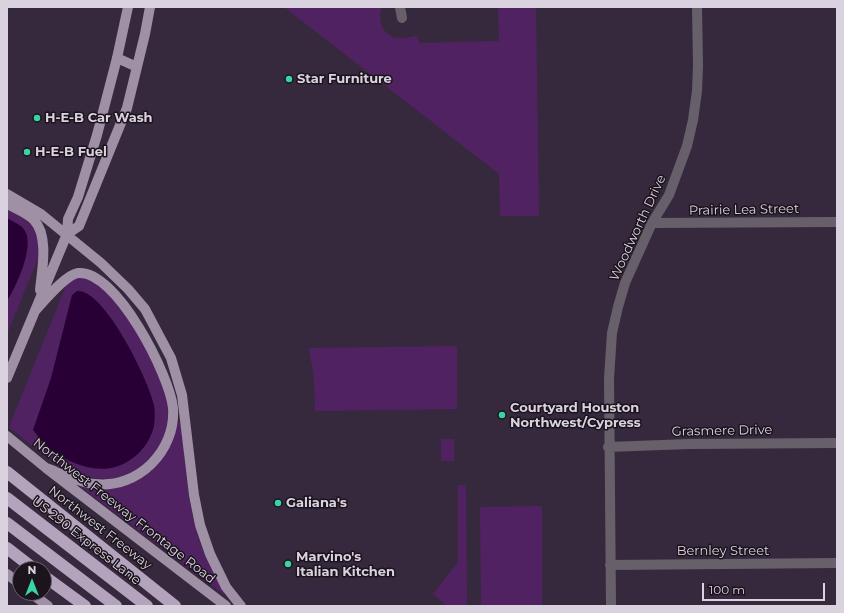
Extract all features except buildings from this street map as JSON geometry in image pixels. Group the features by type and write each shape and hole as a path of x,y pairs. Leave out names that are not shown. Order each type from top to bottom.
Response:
{"highway":[{"name":"Northwest Freeway","path":"7,472 175,606"},
{"name":"US 290 Express Lane","path":"7,498 147,606"},
{"path":"7,523 116,606"},
{"path":"7,548 24,561"},
{"path":"52,582 85,606"}],"main road":[{"path":"7,378 66,234 68,219 78,197 97,135 117,58 128,7"},
{"path":"66,234 79,226 126,108 137,67 150,7"},
{"path":"117,58 137,67"},
{"path":"7,194 41,214 101,263 128,289 145,309 171,358 182,395 194,495 200,525 210,554 226,587 241,606"},
{"path":"7,204 21,211 34,221 41,231 44,244 40,299"},
{"path":"35,311 68,277 76,273 88,274 103,282 122,304 145,338 167,384 173,408 172,425 164,449 148,468 134,477 112,484 95,484 79,481 46,468"},
{"name":"Northwest Freeway Frontage Road","path":"7,436 46,468 226,606"}],"street":[{"path":"400,7 402,18"},
{"name":"Woodworth Drive","path":"611,606 608,378 612,333 625,283 652,224 669,195 678,172 693,120 697,91 698,65 697,7"},
{"name":"Prairie Lea Street","path":"652,224 837,222"},
{"name":"Grasmere Drive","path":"608,447 688,444 837,443"},
{"name":"Bernley Street","path":"610,565 837,563"}],"shaded area":[{"path":"284,7 382,7 380,16 383,28 389,35 396,38 416,36 420,43 499,41 498,7 536,7 539,216 500,216 499,174"},
{"path":"7,210 25,219 34,227 38,237 39,256 7,334"},
{"path":"7,218 23,228 27,235 28,244 24,265 20,276 7,301"},
{"path":"81,277 101,285 127,315 154,364 167,404 167,428 156,451 147,461 129,473 111,479 93,478 75,472 57,463 40,452 9,427 65,288 69,281"},
{"path":"77,291 88,294 100,304 112,319 135,358 144,377 154,405 154,426 151,436 138,454 123,464 115,467 100,469 93,468 63,458 48,448 33,430 51,378 72,295"},
{"path":"457,346 457,409 315,411 314,379 309,348"},
{"path":"178,422 181,422 188,487 195,526 200,544 207,560 225,592 223,594 81,487 83,485 120,486 173,441"},
{"path":"441,439 454,439 454,461 441,461"},
{"path":"458,485 466,485 467,606 447,606 433,594 458,562"},
{"path":"542,506 542,606 481,606 480,507"}],"place":[{"name":"Star Furniture","path":"289,79"},
{"name":"H-E-B Car Wash","path":"37,118"},
{"name":"H-E-B Fuel","path":"27,152"},
{"name":"Courtyard Houston Northwest/Cypress","path":"502,415"},
{"name":"Galiana's","path":"278,503"},
{"name":"Marvino's Italian Kitchen","path":"288,564"}]}
